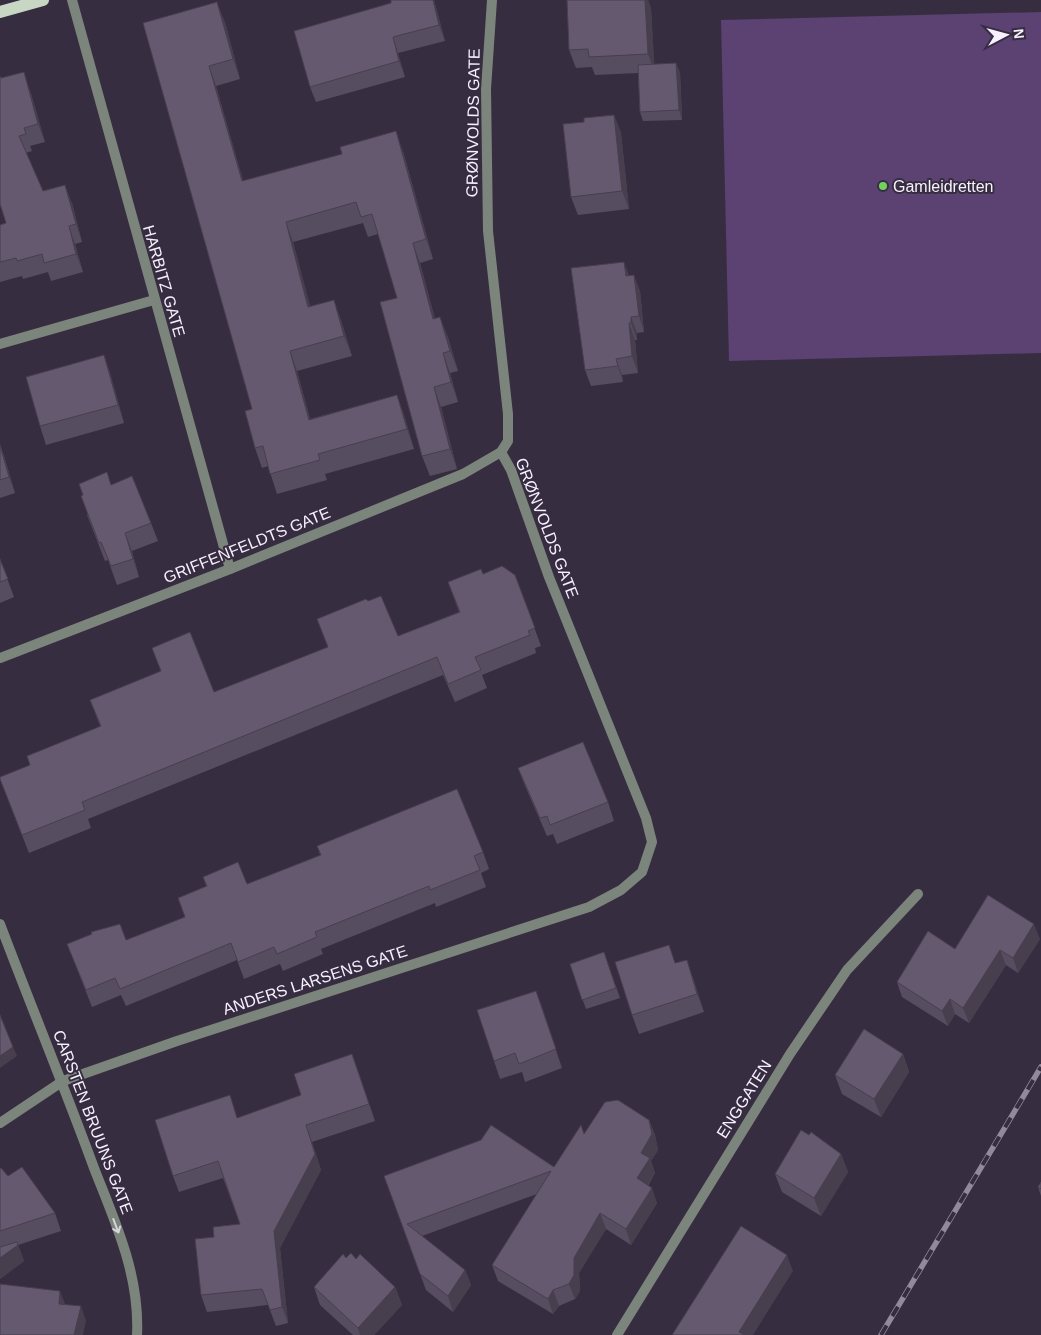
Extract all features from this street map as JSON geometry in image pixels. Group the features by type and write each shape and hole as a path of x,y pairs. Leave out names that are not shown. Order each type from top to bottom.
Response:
{"main road":[{"path":"0,12 43,0"}],"street":[{"name":"HARBITZ GATE","path":"72,0 230,569"},
{"name":"GRØNVOLDS GATE","path":"492,0 486,89 488,212 508,414 508,441 501,452 511,470 549,577 646,818 652,842 642,872"},
{"path":"0,344 154,300"},
{"name":"GRIFFENFELDTS GATE","path":"0,658 230,569 463,474 501,452"},
{"name":"ANDERS LARSENS GATE","path":"0,1123 63,1081 187,1038 589,906 621,890 642,872"},
{"name":"ENGGATEN","path":"617,1335 790,1054 848,970 918,894"},
{"name":"CARSTEN BRUUNS GATE","path":"0,924 63,1081 130,1262 138,1318 137,1335"}],"shaded area":[{"name":"Gamleidretten","path":"1041,12 1041,353 729,361 721,20"}],"building":[{"path":"391,0 433,0 439,25 393,37 399,61 310,87 294,31 391,3"},
{"path":"567,0 645,0 648,54 589,57 588,49 569,50"},
{"path":"217,2 233,59 209,66 242,181 342,154 340,147 396,131 426,239 413,243 433,319 440,317 450,351 443,353 451,382 434,387 450,449 422,456 380,302 397,298 372,214 361,217 356,202 286,222 308,307 334,300 344,336 290,351 309,420 397,395 407,429 318,454 320,460 270,474 263,446 255,448 245,411 252,409 143,23"},
{"path":"676,63 679,110 640,112 638,65"},
{"path":"24,72 38,124 24,128 26,134 19,136 43,191 65,185 76,224 69,226 76,254 44,263 42,254 17,261 16,258 0,262 0,225 6,223 0,204 0,76 1,78"},
{"path":"614,115 622,191 571,197 563,124 584,122 584,118"},
{"path":"624,262 626,276 634,275 639,316 631,317 631,323 629,323 632,356 616,359 618,366 585,370 571,268"},
{"path":"104,355 118,405 40,426 26,377"},
{"path":"0,446 9,477 0,480"},
{"path":"107,472 111,485 132,476 151,523 125,533 133,559 111,566 101,542 99,543 81,496 83,495 79,484"},
{"path":"0,559 8,579 0,582"},
{"path":"502,566 515,575 535,628 528,631 530,635 475,657 481,670 448,684 437,657 82,802 85,810 22,835 0,777 30,765 27,756 101,726 90,700 161,671 152,648 190,632 214,692 328,647 317,619 366,599 368,601 381,596 398,636 460,612 448,582 481,569 483,574"},
{"path":"583,742 608,802 550,825 547,816 540,818 518,768"},
{"path":"457,789 483,852 474,856 480,870 430,890 429,886 315,932 317,937 277,954 274,947 238,962 231,943 120,989 115,978 86,990 67,944 92,934 91,932 120,924 126,940 185,917 178,898 207,886 203,877 238,862 247,884 321,855 317,846"},
{"path":"988,895 1034,924 1013,958 1000,950 963,1008 950,999 942,1011 897,982 928,931 955,949"},
{"path":"669,945 675,963 687,960 697,994 632,1015 615,962"},
{"path":"604,952 616,988 582,1000 570,964"},
{"path":"536,991 556,1049 519,1064 515,1053 494,1061 477,1010"},
{"path":"0,1015 13,1047 0,1056"},
{"path":"864,1029 903,1054 874,1099 835,1075"},
{"path":"352,1054 369,1104 306,1125 315,1154 274,1231 282,1307 270,1310 262,1289 201,1295 195,1239 214,1237 213,1227 240,1224 218,1161 173,1176 155,1120 230,1095 237,1118 301,1095 294,1074"},
{"path":"618,1100 649,1120 652,1134 641,1153 650,1158 637,1178 652,1188 626,1229 600,1213 574,1258 574,1275 569,1284 553,1290 548,1299 492,1265 551,1171 407,1224 465,1270 448,1296 420,1274 384,1176 481,1140 491,1125 554,1167 581,1125 584,1134 605,1102"},
{"path":"801,1130 809,1135 811,1132 841,1154 814,1198 775,1174"},
{"path":"22,1167 55,1213 0,1231 0,1169 8,1176"},
{"path":"741,1226 787,1255 739,1332 745,1335 672,1335"},
{"path":"17,1242 18,1245 0,1258 0,1247"},
{"path":"351,1253 356,1259 360,1254 395,1287 358,1328 314,1287 343,1254 346,1258"},
{"path":"0,1284 60,1291 59,1304 81,1306 74,1335 0,1335"}],"railway":[{"path":"881,1335 1041,1067"}],"place":[{"name":"Gamleidretten","path":"883,186"}]}
